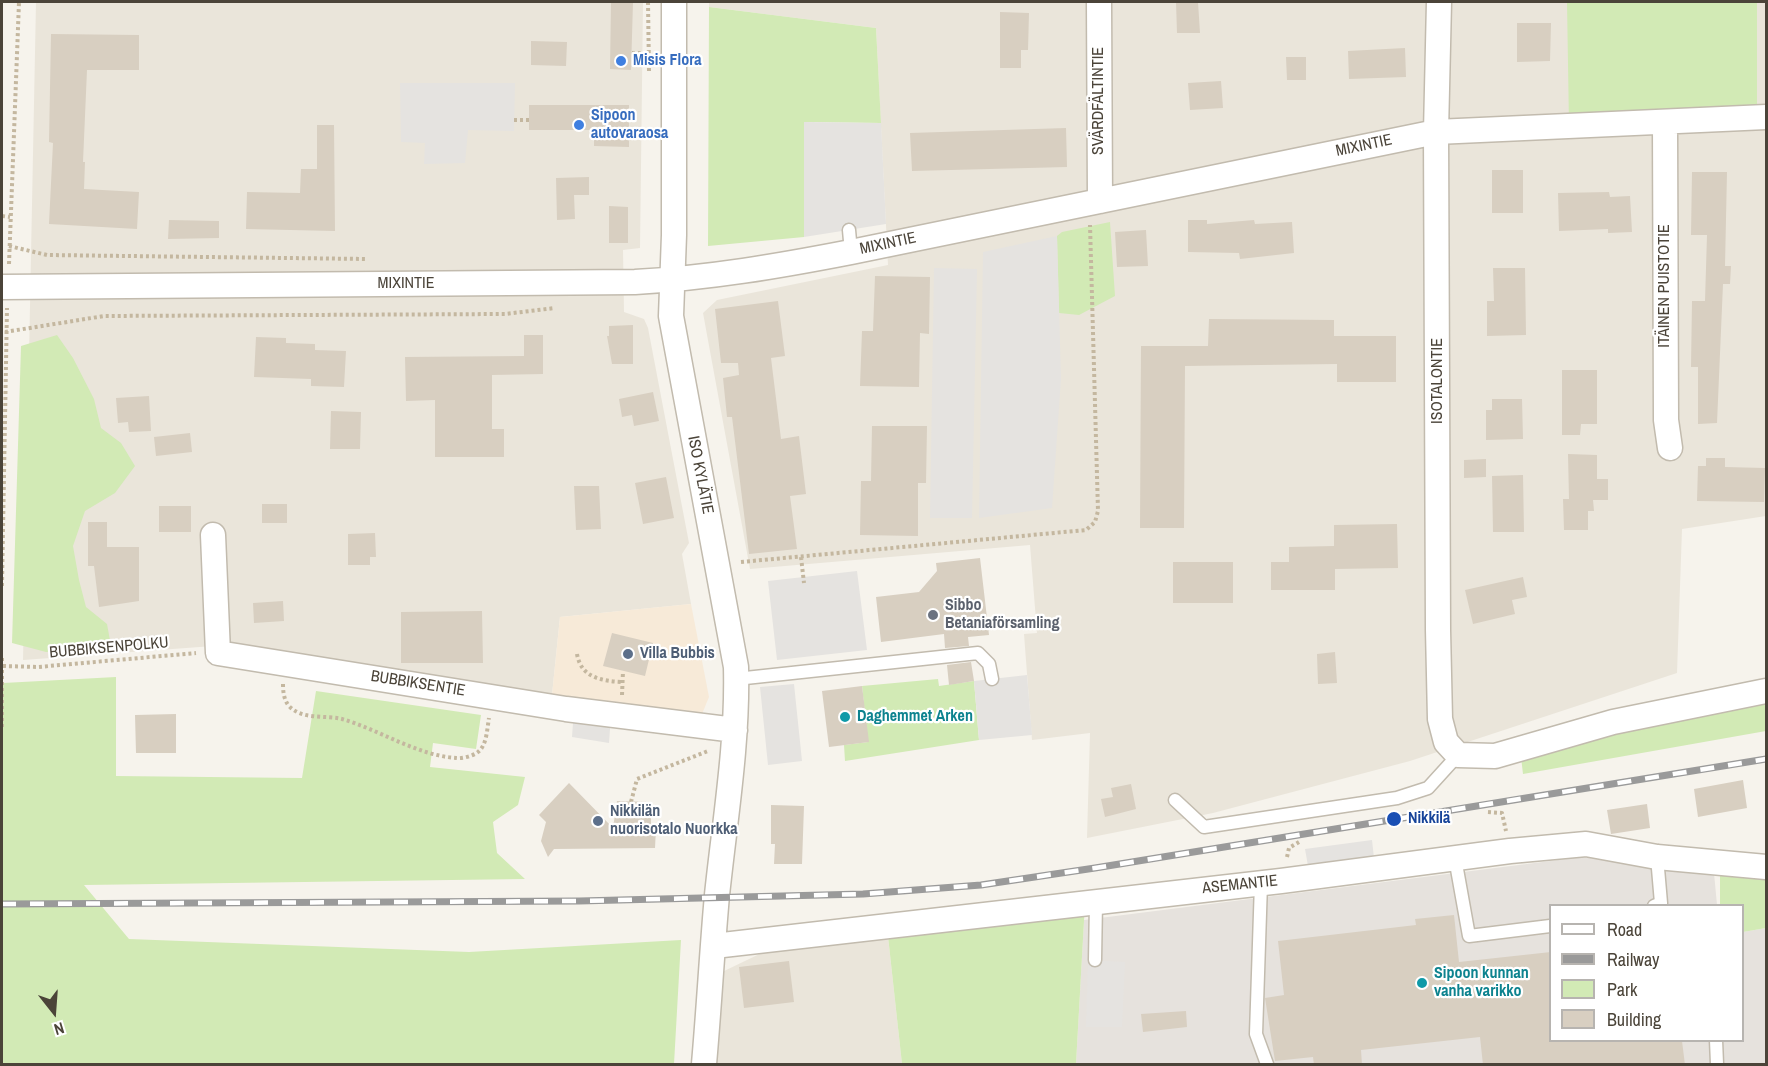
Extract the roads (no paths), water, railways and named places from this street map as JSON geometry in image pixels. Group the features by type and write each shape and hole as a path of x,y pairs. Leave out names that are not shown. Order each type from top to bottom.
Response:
{"street":[{"name":"ISO KYLÄTIE","path":"674,2 674,235 671,316 736,679 735,730 704,1065"},
{"name":"SVÄRDFÄLTINTIE","path":"1099,2 1100,201"},
{"name":"ISOTALONTIE","path":"1439,2 1436,132 1440,719 1446,742 1458,755"},
{"name":"MIXINTIE","path":"2,287 672,280 754,271 850,241 1100,201 1436,132 1767,117"},
{"name":"ITÄINEN PUISTOTIE","path":"1665,123 1666,420 1670,448"},
{"name":"BUBBIKSENTIE","path":"213,535 218,653 583,711 735,730"},
{"path":"1458,755 1495,756 1613,722 1767,691"},
{"name":"ASEMANTIE","path":"714,946 1586,844 1657,857 1767,867"}],"lane":[{"path":"736,679 978,654 989,664 992,679"},
{"path":"1175,800 1204,827 1386,800 1428,788 1458,755"},
{"path":"1657,857 1660,904"},
{"path":"1455,858 1469,936 1549,926"},
{"path":"1262,883 1256,1034 1267,1065"},
{"path":"1095,960 1096,902"},
{"path":"1716,1042 1717,1065"}],"railway":[{"path":"2,904 579,901 863,894 981,885 1766,759"}],"place":[{"name":"Misis Flora","path":"621,61"},
{"name":"Sipoon autovaraosa","path":"579,125"},
{"name":"Sibbo Betaniaförsamling","path":"933,615"},
{"name":"Villa Bubbis","path":"628,654"},
{"name":"Daghemmet Arken","path":"845,717"},
{"name":"Nikkilä","path":"1394,819"},
{"name":"Nikkilän nuorisotalo Nuorkka","path":"598,821"},
{"name":"Sipoon kunnan vanha varikko","path":"1422,983"}]}
